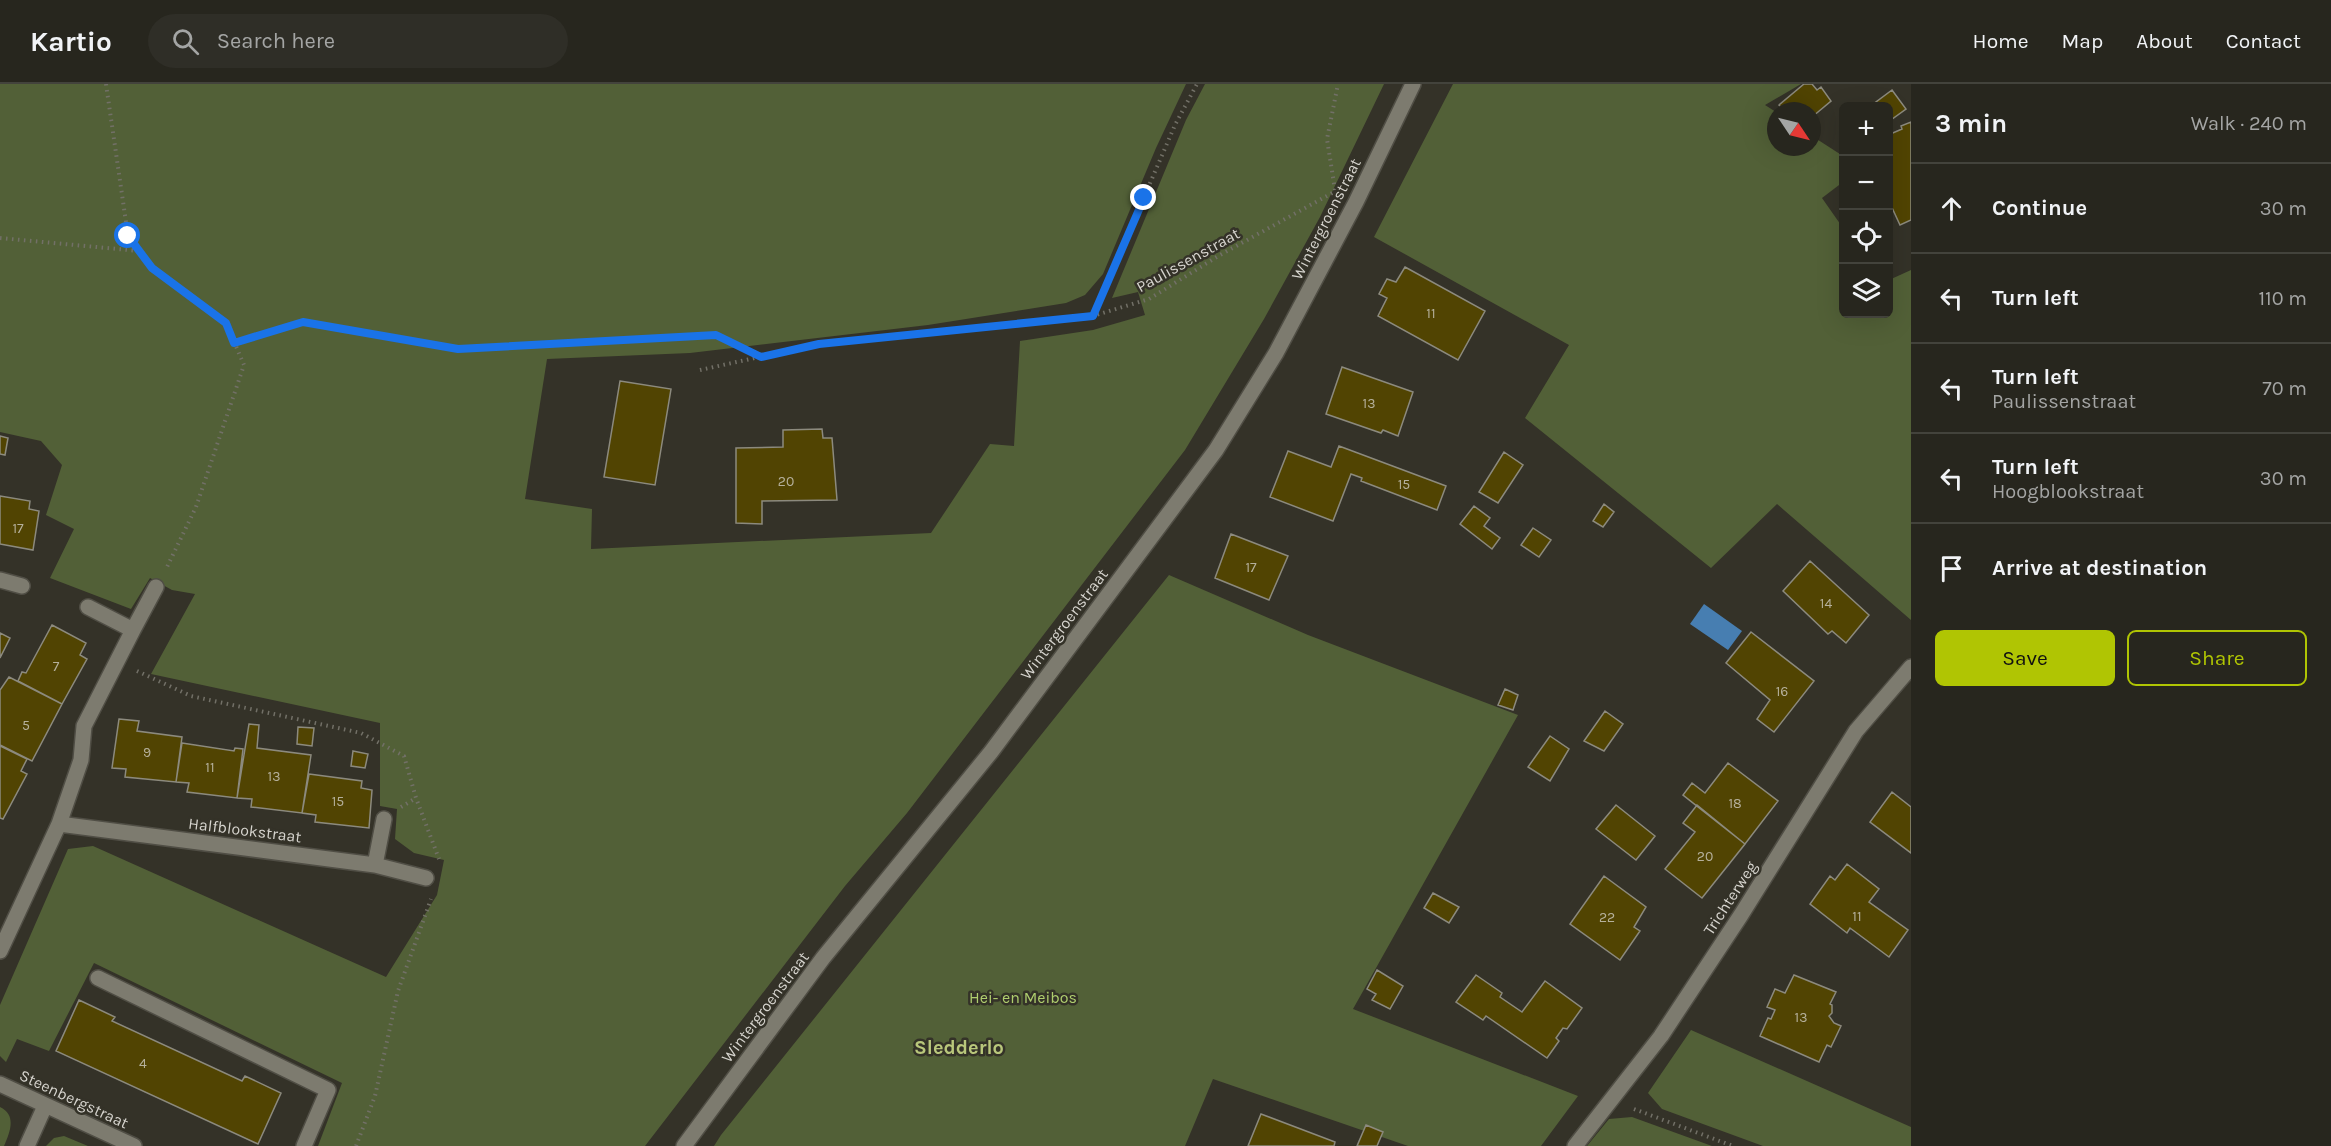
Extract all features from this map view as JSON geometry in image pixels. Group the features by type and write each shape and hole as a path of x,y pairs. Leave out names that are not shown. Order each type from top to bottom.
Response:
{"street":[{"name":"Wintergroenstraat","path":"684,1146 823,958 991,752 1215,450 1276,353 1356,202 1413,84"},
{"path":"0,580 22,586"},
{"path":"0,951 59,824 81,760 84,726 156,587"},
{"path":"88,607 133,630"},
{"name":"Trichterweg","path":"1575,1146 1661,1036 1741,915 1856,731 1911,668"},
{"path":"375,865 384,819"},
{"name":"Halfblookstraat","path":"59,824 375,865 426,878"},
{"path":"98,978 328,1090 304,1146"},
{"name":"Steenbergstraat","path":"0,1084 134,1146"},
{"path":"27,1146 45,1106"}],"path":[{"path":"106,84 128,236 152,268 226,323 244,365 196,507 165,570"},
{"path":"1093,316 1175,125 1197,84"},
{"name":"Paulissenstraat","path":"700,370 819,344 1093,316 1149,299 1220,255 1335,192 1328,139 1338,84"},
{"path":"0,238 139,251"},
{"path":"234,343 303,322 458,349 716,335 761,357"},
{"path":"1611,1101 1733,1146"}],"green space":[{"path":"0,84 1186,84 1156,148 1103,274 1085,295 1066,303 928,325 690,353 547,359 525,499 592,509 591,549 931,533 990,444 1014,446 1020,341 1093,330 1145,315 1138,292 1112,298 1186,120 1205,84 1384,84 1320,217 1264,319 1185,450 907,813 845,886 645,1146 318,1146 342,1083 94,963 49,1051 17,1039 6,1062 0,1056 0,1005 68,849 93,846 386,977 437,895 444,860 414,853 395,839 397,809 380,806 380,723 151,674 195,594 172,590 150,578 131,609 50,578 74,529 46,515 62,465 41,441 0,432"},
{"path":"1453,84 1801,84 1765,105 1767,106 1767,156 1821,156 1821,142 1839,153 1839,185 1822,198 1839,222 1839,318 1893,318 1893,278 1911,270 1911,620 1777,504 1711,568 1525,418 1569,345 1374,237"},
{"name":"Hei- en Meibos","path":"1169,575 1308,635 1518,715 1353,1009 1578,1096 1541,1146 1408,1146 1213,1079 1185,1146 714,1146 721,1135"},
{"path":"1691,1030 1911,1127 1911,1146 1763,1146 1662,1109 1648,1093"},
{"path":"0,1107 9,1114 11,1124 4,1146 0,1146"},
{"path":"1632,1117 1712,1146 1587,1146 1609,1119"},
{"path":"64,1136 88,1146 46,1146 54,1138"}],"water":[{"path":"1704,604 1742,631 1728,650 1690,624"}],"building":[{"path":"1804,84 1812,84 1817,90 1821,87 1831,101 1821,109 1821,102 1783,102"},
{"path":"1892,90 1906,109 1893,118 1893,102 1876,102"},
{"path":"1911,122 1911,220 1900,225 1893,210 1893,133 1902,129 1901,126"},
{"path":"1405,267 1485,311 1458,360 1378,316 1387,298 1379,294 1387,279 1396,282"},
{"path":"1342,367 1413,392 1398,436 1383,430 1381,433 1326,414"},
{"path":"620,381 671,389 655,485 604,477"},
{"path":"822,429 823,438 832,438 837,500 762,501 762,524 736,523 736,448 783,447 783,430"},
{"path":"0,436 8,438 5,455 0,454"},
{"path":"1339,446 1446,486 1437,510 1361,481 1362,478 1351,474 1333,521 1270,497 1288,451 1331,467"},
{"path":"1504,452 1523,465 1498,503 1479,492"},
{"path":"0,496 30,501 29,509 39,511 33,550 0,544"},
{"path":"1604,504 1614,512 1603,527 1593,521"},
{"path":"1474,506 1490,518 1484,526 1500,538 1492,549 1460,524"},
{"path":"1533,528 1551,540 1539,557 1521,545"},
{"path":"1231,534 1288,556 1269,600 1215,578"},
{"path":"1810,561 1869,615 1846,643 1832,631 1828,634 1783,591"},
{"path":"52,625 86,643 80,655 87,659 62,704 18,681 22,672 26,673"},
{"path":"1751,632 1814,681 1774,732 1757,719 1770,700 1726,663"},
{"path":"0,633 10,638 0,658"},
{"path":"9,677 62,704 32,761 0,745 0,690"},
{"path":"1505,689 1518,695 1513,710 1498,705"},
{"path":"1605,711 1623,724 1604,751 1584,741"},
{"path":"119,719 139,721 137,731 182,737 176,782 125,777 126,769 112,768"},
{"path":"249,724 259,725 257,748 311,755 302,813 251,807 252,799 237,798"},
{"path":"298,727 314,728 312,746 297,744"},
{"path":"1550,736 1569,749 1550,781 1528,767"},
{"path":"182,743 234,751 235,748 243,749 237,798 187,792 189,783 176,782"},
{"path":"0,746 27,759 21,771 27,774 3,819 0,818"},
{"path":"353,751 368,754 365,768 351,766"},
{"path":"1728,763 1778,801 1745,844 1683,795 1692,783 1705,793"},
{"path":"309,774 362,781 361,788 372,790 369,828 315,822 316,815 302,813"},
{"path":"1892,792 1911,807 1911,853 1870,822"},
{"path":"1616,805 1655,836 1636,860 1596,829"},
{"path":"1697,805 1745,844 1702,898 1665,869 1695,832 1683,823"},
{"path":"1847,864 1879,889 1869,902 1908,930 1889,957 1850,928 1847,933 1810,904 1830,876 1835,880"},
{"path":"1604,876 1646,907 1634,927 1640,931 1620,960 1570,924"},
{"path":"1433,893 1459,907 1449,923 1424,908"},
{"path":"1377,970 1403,986 1390,1009 1372,1000 1376,994 1367,989"},
{"path":"1476,975 1502,993 1500,997 1522,1012 1545,981 1582,1008 1567,1029 1563,1028 1556,1038 1559,1041 1547,1058 1486,1016 1483,1020 1456,1002"},
{"path":"1794,975 1836,992 1830,1004 1832,1013 1829,1016 1834,1023 1841,1026 1831,1047 1827,1045 1819,1062 1760,1036 1768,1018 1771,1019 1775,1010 1767,1007 1775,989 1785,993"},
{"path":"79,1000 115,1017 112,1021 242,1081 245,1076 281,1093 258,1144 56,1051"},
{"path":"1261,1114 1335,1142 1334,1146 1248,1146"},
{"path":"1366,1125 1383,1132 1377,1146 1357,1146"}],"district":[{"name":"Sledderlo","path":"959,1047"}],"route":[{"path":"128,236 152,268 226,323 234,343 303,322 458,349 716,335 761,357 819,344 916,336 1093,316 1144,198"}]}
